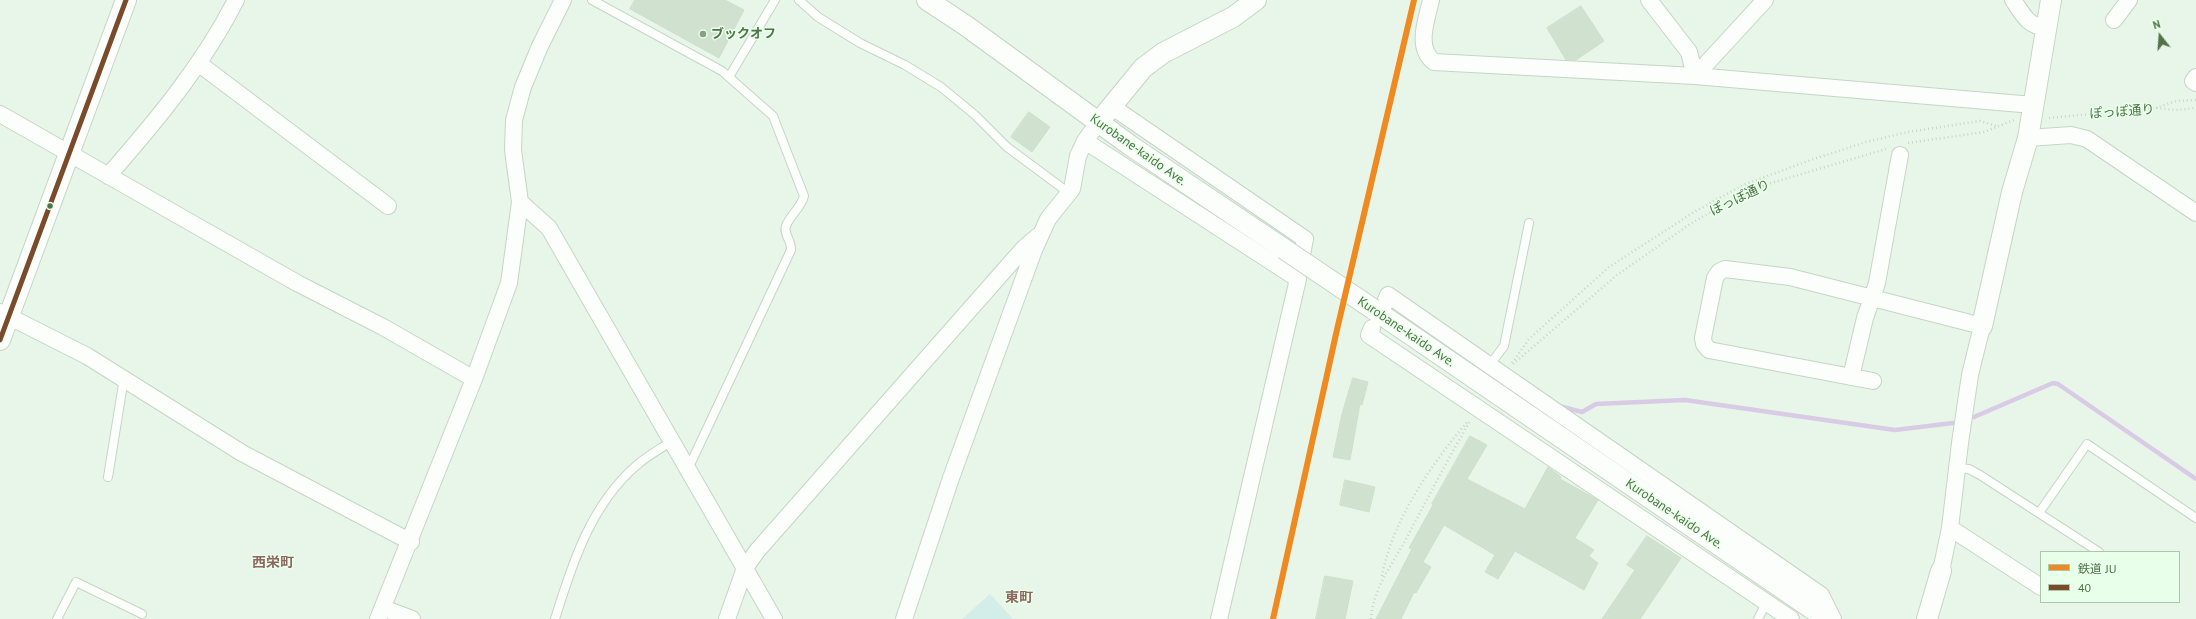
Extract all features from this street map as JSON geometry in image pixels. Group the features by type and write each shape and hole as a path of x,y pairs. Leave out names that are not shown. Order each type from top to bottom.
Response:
{"street":[{"path":"0,340 4,314 70,152 126,0"},
{"path":"108,176 161,115 225,22 236,0"},
{"path":"412,619 380,614 474,379 509,282 520,202 513,150 514,120 523,88 537,53 563,0"},
{"name":"Kurobane-kaido Ave.","path":"927,0 965,25 1098,123 1284,249 1376,314 1828,619"},
{"path":"1431,0 1423,39 1428,57 1434,62 1695,76 2033,105"},
{"path":"1649,0 1689,52 1695,76"},
{"path":"1695,76 1765,0"},
{"path":"2014,0 2026,20 2036,27 2045,27"},
{"path":"1927,619 1941,571 1950,528 1970,375 2012,192 2028,138 2045,27 2051,0"},
{"path":"2114,20 2129,0"},
{"path":"904,619 952,478 1041,233 1048,219 1069,193 1078,156 1085,141 1111,106 1143,68 1163,53 1233,16 1252,1"},
{"path":"198,63 388,206"},
{"path":"2196,77 2193,81 2196,83"},
{"path":"1111,106 1305,239 1298,279 1219,619"},
{"path":"0,114 70,152 108,176 297,283 383,327 474,379"},
{"path":"2028,138 2071,135 2087,139 2196,213"},
{"path":"1085,141 1298,279"},
{"path":"1851,377 1871,299 1877,283 1899,149"},
{"path":"520,202 550,228 774,619"},
{"path":"727,619 745,568 757,551 1024,248 1041,233"},
{"path":"1873,382 1709,350 1704,344 1703,338 1715,278 1719,272 1725,269 1790,277 1871,299 1982,326"},
{"path":"1791,619 1369,335 1376,314 1388,295 1821,595 1832,619"},
{"path":"4,314 87,356 242,453 410,542"},
{"path":"1950,528 2040,586"}],"lane":[{"path":"592,0 722,71 773,116 804,196 802,205 786,226 786,232 792,244 791,250 688,469"},
{"path":"729,77 775,0"},
{"path":"799,0 818,17 854,39 905,65 941,87 975,115 1007,146 1069,193"},
{"path":"1489,366 1504,346 1529,223"},
{"path":"108,477 124,378"},
{"path":"556,619 568,578 595,516 609,494 637,465 672,441"},
{"path":"2039,514 2086,444 2196,518"},
{"path":"1957,468 1969,470 1980,475 2097,551"},
{"path":"57,619 76,582 142,614"},
{"path":"1758,619 1766,603"}],"path":[{"path":"2154,108 2176,101 2196,100"},
{"name":"ぽっぽ通り","path":"2048,118 2154,108 2176,110 2196,108"},
{"name":"ぽっぽ通り","path":"1997,126 1980,121 1897,134 1808,161 1743,185 1694,212 1609,267 1529,339 1508,368 1617,275 1690,224 1736,197 1768,184 1899,149 1984,132 2016,120"},
{"path":"1371,619 1372,605 1382,578 1386,555 1395,533 1449,444 1472,416 1396,557 1382,578"}],"shaded area":[{"path":"990,594 1013,619 962,619"}],"building":[{"name":"ブックオフ","path":"635,0 725,0 744,10 719,58 630,9"},
{"path":"1581,6 1604,41 1576,60 1566,60 1547,28"},
{"path":"1029,112 1050,127 1032,152 1011,137"},
{"path":"1353,378 1368,382 1362,405 1360,404 1350,460 1333,457 1342,414"},
{"path":"1470,436 1487,445 1467,479 1525,509 1548,467 1561,477 1560,479 1598,500 1575,538 1594,550 1589,556 1598,563 1584,590 1515,551 1498,579 1485,572 1495,555 1444,525 1423,562 1431,567 1416,593 1414,592 1401,619 1376,619 1412,549 1409,548"},
{"path":"1345,480 1375,487 1369,512 1340,505"},
{"path":"1647,536 1681,558 1640,619 1602,619 1635,570 1627,565"},
{"path":"1325,576 1353,581 1345,619 1316,619"}],"waterway":[{"path":"1974,417 2053,383 2058,384 2196,479"},
{"path":"1559,406 1582,412 1596,404 1685,400 1895,430 1953,423"}],"rail line":[{"name":"JU","path":"1273,619 1336,334 1414,0"}],"transit line":[{"name":"40","path":"0,340 126,0"}],"place":[{"name":"ブックオフ","path":"703,34"}],"district":[{"name":"西栄町","path":"273,563"},
{"name":"東町","path":"1019,598"}]}
